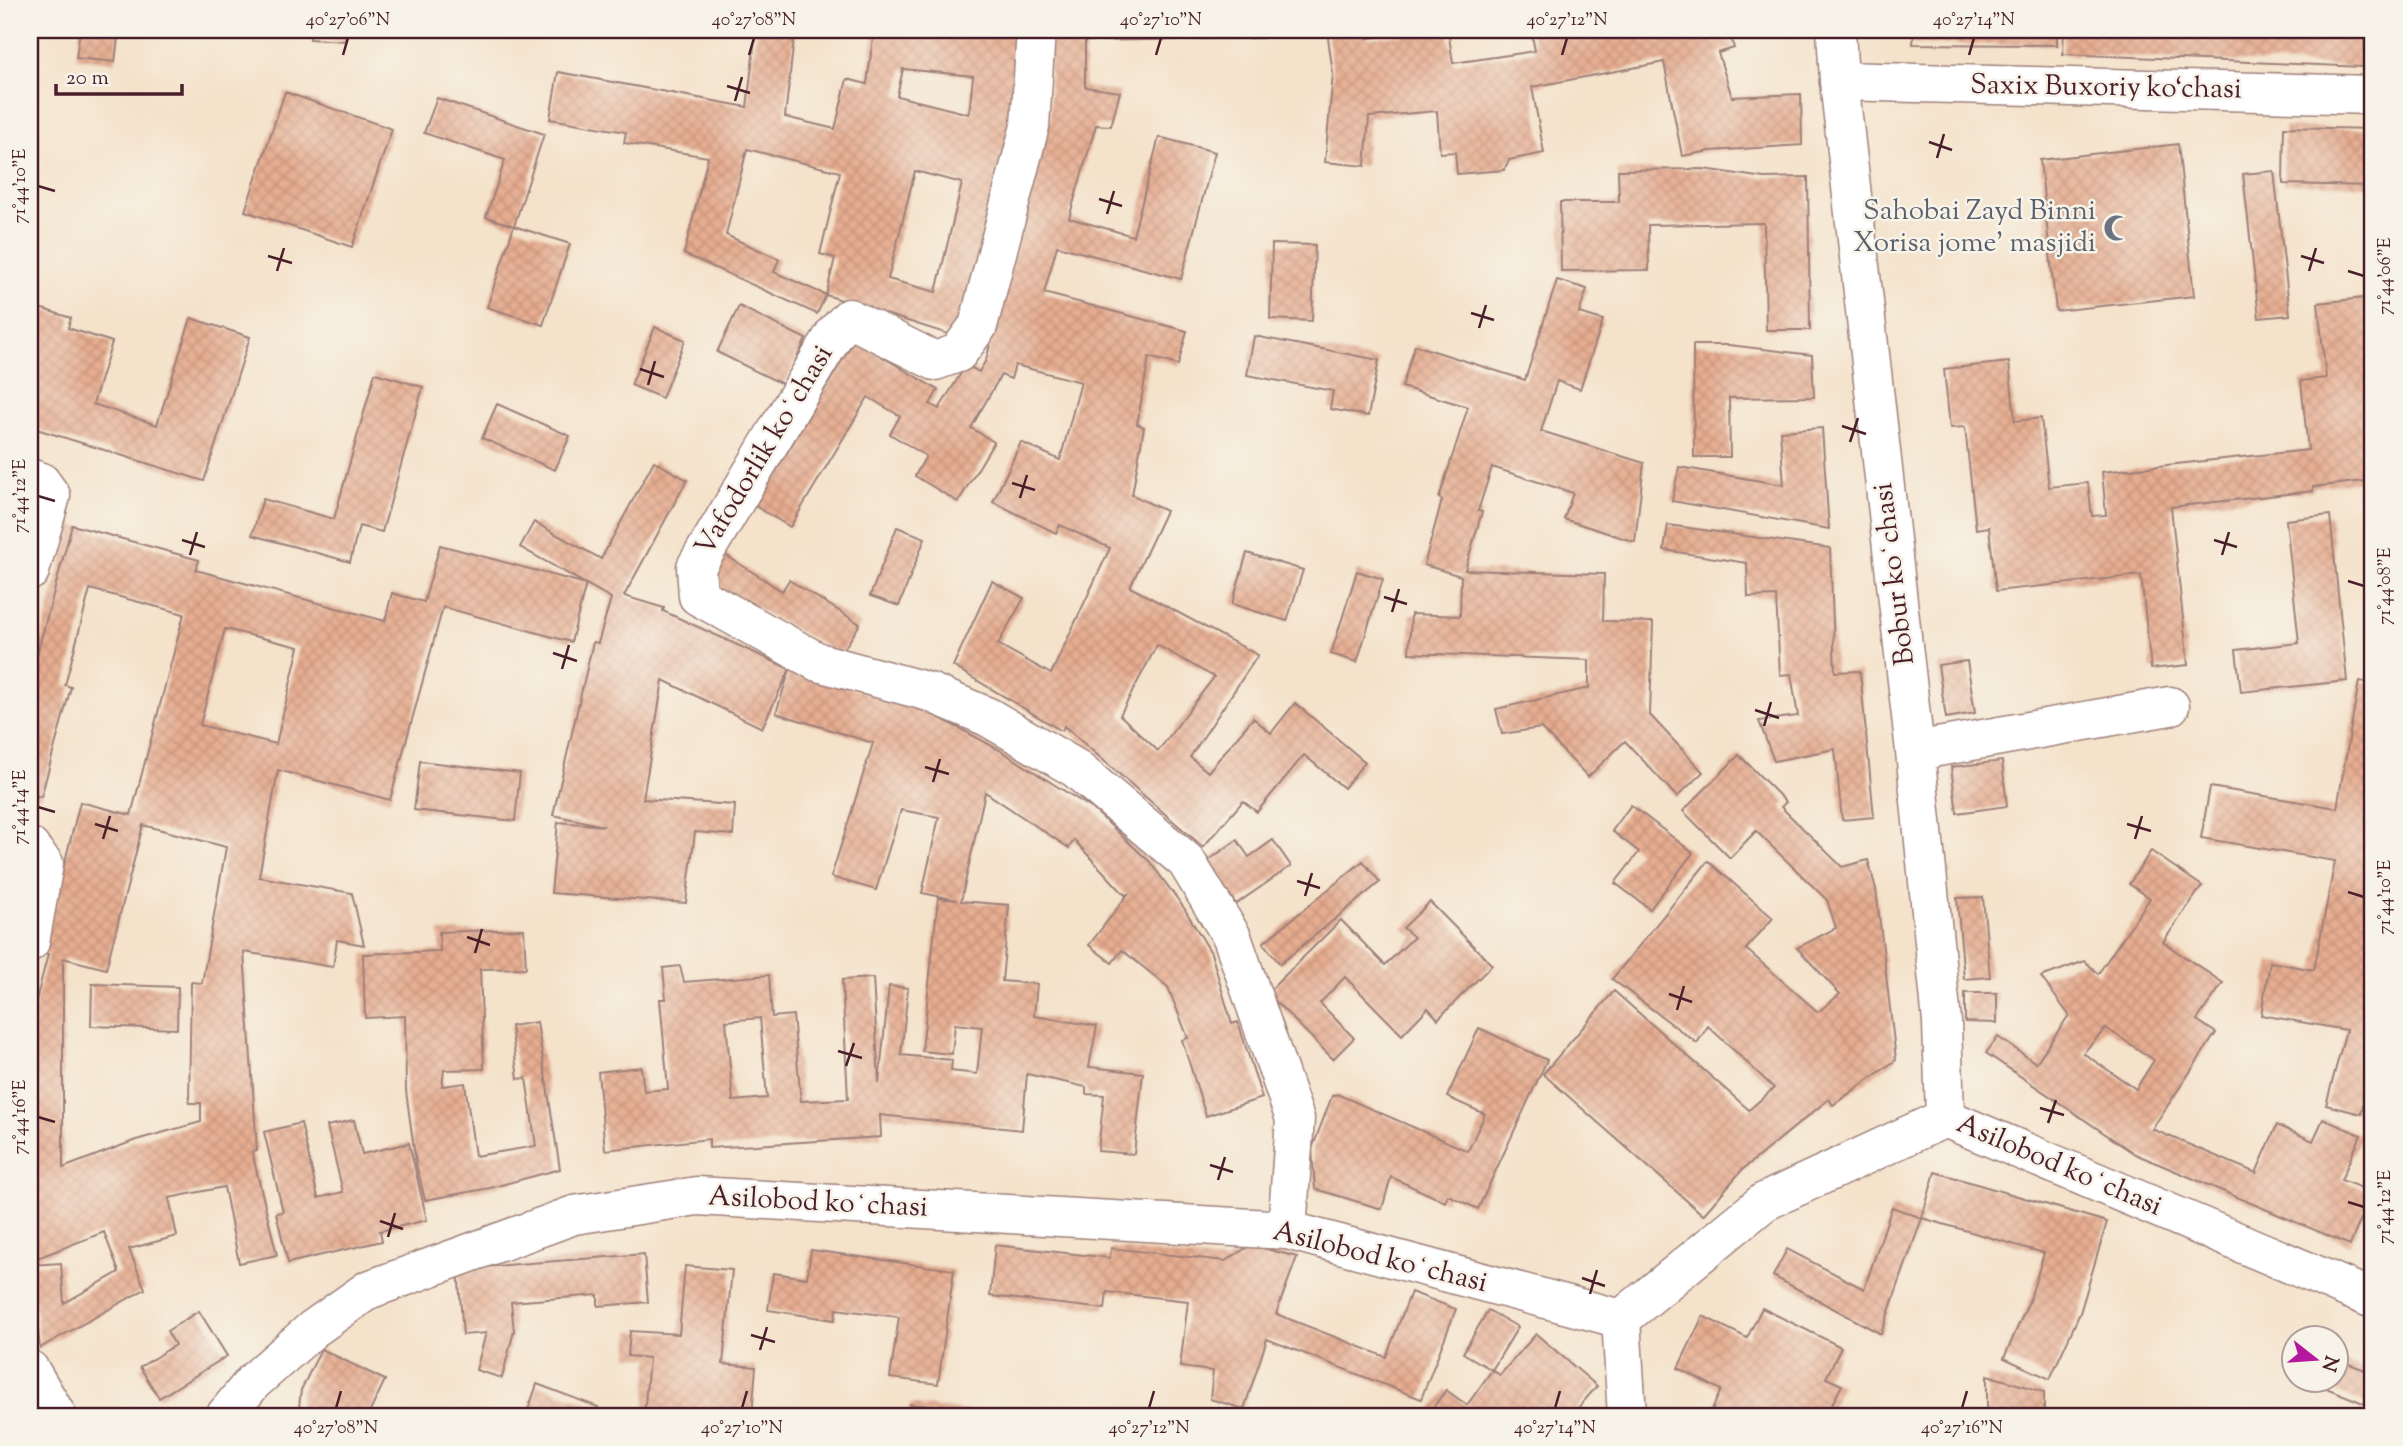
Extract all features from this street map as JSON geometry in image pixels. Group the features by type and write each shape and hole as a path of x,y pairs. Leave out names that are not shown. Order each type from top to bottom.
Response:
{"street":[{"name":"Vafodorlik koʻchasi","path":"1036,30 1030,126 978,326 958,353 935,361 849,318 835,333 696,567 698,596 818,662 929,692 988,717 1075,768 1186,860 1232,937 1295,1119 1287,1230"},
{"name":"Bobur koʻchasi","path":"1836,30 1839,82 1915,751 1942,1022 1945,1118"},
{"name":"Saxix Buxoriy ko‘chasi","path":"1839,82 2373,95"},
{"path":"30,478 41,482 51,496 30,571"},
{"path":"1915,751 2170,706"},
{"path":"30,847 44,864 30,942"},
{"name":"Asilobod koʻchasi","path":"225,1416 253,1382 313,1329 368,1290 574,1215 697,1196 1287,1230 1621,1319 1764,1202 1945,1118 2373,1299"},
{"path":"1621,1319 1627,1416"},
{"path":"30,1370 57,1416"}],"building":[{"path":"80,30 119,30 115,62 76,58"},
{"path":"310,30 346,30 345,41 310,39"},
{"path":"756,30 795,30 785,117 835,129 847,79 867,84 874,30 936,30 936,36 972,38 972,30 1022,30 1018,127 968,323 948,334 826,295 817,314 684,254 708,157 624,143 626,132 550,119 558,72 747,107","holes":["903,69 973,76 969,114 897,96","747,149 840,172 820,254 835,258 826,295 774,272 779,259 726,235","915,171 962,183 936,292 888,279"]},
{"path":"1049,30 1262,30 1262,38 1085,41 1085,87 1120,92 1111,126 1096,125 1069,218 1133,236 1159,137 1215,152 1181,279 1057,246 1044,293 1187,331 1178,365 1149,357 1137,424 1144,427 1132,495 1166,511 1130,587 1258,655 1190,757 1208,772 1253,718 1271,733 1295,703 1365,762 1344,788 1304,755 1257,812 1243,801 1203,847 1064,726 1062,731 953,666 992,581 1024,598 998,644 1051,674 1110,548 1060,525 1056,533 993,502 1021,442 1060,460 1081,382 1015,365 1011,379 1001,375 971,428 994,442 958,502 915,476 926,456 890,434 900,416 868,397 790,527 755,506 854,340 938,390 930,404 939,409 966,365 979,372 986,360 1050,119","holes":["1157,645 1214,677 1158,751 1120,715"]},
{"path":"1327,30 1367,30 1368,38 1448,30 1453,63 1535,51 1531,30 1748,30 1730,36 1734,48 1718,53 1732,97 1801,94 1802,145 1710,151 1682,156 1664,62 1532,87 1544,153 1509,160 1504,170 1457,174 1455,152 1440,153 1437,111 1369,117 1365,166 1325,162 1333,74"},
{"path":"1751,30 1793,30 1794,36 1751,38"},
{"path":"1914,30 2057,30 2057,45 1913,44"},
{"path":"2064,30 2366,30 2364,67 2063,54"},
{"path":"285,92 392,129 352,247 245,211"},
{"path":"437,98 544,134 514,226 486,217 505,160 424,133"},
{"path":"2284,127 2373,129 2373,186 2283,184"},
{"name":"Sahobai Zayd Binni Xorisa jome' masjidi","path":"2178,144 2194,296 2056,311 2040,160"},
{"path":"1704,169 1764,178 1808,177 1810,330 1766,330 1764,223 1648,225 1649,270 1561,271 1560,202 1619,202 1618,170"},
{"path":"2274,171 2290,315 2259,318 2243,174"},
{"path":"514,226 570,244 543,325 487,307"},
{"path":"1272,244 1315,245 1312,321 1270,319"},
{"path":"1557,280 1587,289 1579,313 1603,320 1580,389 1557,381 1541,431 1644,463 1635,542 1564,519 1573,493 1492,467 1478,511 1482,512 1465,570 1604,574 1603,621 1653,622 1650,715 1703,772 1677,797 1625,741 1588,777 1541,728 1502,734 1496,709 1589,688 1589,660 1409,653 1411,614 1460,616 1461,576 1424,565 1442,500 1439,498 1468,407 1402,387 1415,345 1525,380"},
{"path":"2373,297 2373,480 2313,487 2313,491 2171,507 2188,665 2151,669 2141,575 1996,591 1989,527 1976,529 1965,427 1950,428 1944,369 2009,362 2015,421 2041,418 2049,487 2088,483 2092,516 2106,515 2102,472 2308,450 2301,381 2326,378 2318,303"},
{"path":"30,305 71,318 68,328 112,342 93,404 157,425 191,318 250,337 204,481 30,427"},
{"path":"739,306 806,339 784,385 717,352"},
{"path":"655,327 685,340 662,398 631,385"},
{"path":"1254,336 1379,360 1368,416 1330,409 1333,391 1247,375"},
{"path":"1693,345 1729,345 1812,355 1814,397 1729,398 1730,457 1694,457"},
{"path":"375,373 423,387 382,532 359,526 350,562 252,535 263,499 334,519"},
{"path":"497,404 570,436 555,470 482,438"},
{"path":"1822,428 1829,529 1672,501 1679,467 1784,485 1780,431"},
{"path":"654,461 687,480 624,596 664,608 663,611 790,669 762,728 663,680 643,799 735,805 733,835 695,832 686,903 551,893 558,822 604,826 553,815 593,642 598,643 611,598 520,547 534,522 601,559"},
{"path":"2330,515 2347,681 2241,692 2236,650 2299,643 2286,520"},
{"path":"72,525 199,560 196,570 385,621 392,593 424,602 440,545 586,584 571,642 443,607 390,800 278,770 259,877 352,893 364,945 337,940 333,967 244,952 257,1151 252,1152 277,1255 239,1263 224,1187 169,1198 177,1236 129,1249 145,1289 40,1348 30,1265 61,1263 64,1303 119,1272 104,1232 35,1259 30,1245 30,1024 48,954 42,953 80,802 131,815 184,614 90,589 65,685 71,687 41,797 30,794 30,680","holes":["225,629 299,647 276,744 200,725","143,825 226,847 202,983 191,982 189,1103 201,1103 201,1122 136,1140 63,1168 63,958 106,969"]},
{"path":"1668,525 1830,548 1835,672 1860,671 1874,817 1842,820 1835,749 1774,761 1759,721 1798,716 1791,674 1780,675 1776,596 1748,597 1747,563 1664,550"},
{"path":"897,527 925,538 899,606 870,596"},
{"path":"1247,553 1303,570 1287,621 1232,604"},
{"path":"724,554 782,591 789,580 860,624 841,654 706,581"},
{"path":"1357,571 1383,579 1357,662 1331,654"},
{"path":"1967,661 1975,713 1946,718 1938,665"},
{"path":"790,669 931,713 998,749 1093,809 1150,862 1184,908 1211,953 1232,1024 1238,1022 1262,1098 1206,1116 1182,1040 1188,1038 1168,987 1122,950 1112,963 1089,945 1128,894 1125,895 1074,840 1069,848 985,792 961,901 1009,905 1002,981 1037,984 1034,1016 1097,1026 1089,1067 1143,1073 1134,1154 1098,1151 1104,1095 1086,1094 1086,1087 1027,1074 1022,1130 880,1115 881,1137 709,1148 709,1139 605,1150 598,1072 641,1067 644,1091 668,1089 660,999 666,999 663,968 680,966 684,982 769,975 772,1017 793,1015 801,1101 848,1099 842,980 873,978 879,1083 889,986 908,988 901,1055 952,1060 951,1071 977,1074 982,1027 955,1024 952,1054 922,1051 938,898 957,900 922,893 939,817 901,810 876,890 831,877 873,743 776,713","holes":["760,1018 767,1098 733,1101 726,1021"]},
{"path":"2359,681 2373,683 2373,1067 2361,1114 2326,1105 2346,1030 2261,1015 2270,962 2314,970 2335,861 2201,838 2210,787 2337,808"},
{"path":"1739,755 1786,802 1781,807 1842,867 1868,860 1876,889 1896,1060 1833,1105 1829,1099 1742,1170 1703,1215 1543,1074 1614,991 1749,1110 1774,1088 1708,1026 1697,1043 1612,979 1708,861 1773,918 1746,949 1818,1012 1840,994 1797,948 1836,928 1827,900 1756,831 1730,858 1683,811"},
{"path":"420,761 520,773 515,821 414,810"},
{"path":"2002,761 2007,806 1957,813 1951,767"},
{"path":"1631,805 1693,853 1650,909 1615,883 1639,852 1612,831"},
{"path":"1237,840 1249,857 1273,840 1291,866 1236,904 1206,862"},
{"path":"2151,851 2202,886 2163,942 2223,983 2197,1020 2216,1033 2152,1129 2256,1173 2277,1125 2313,1141 2323,1119 2361,1135 2341,1180 2372,1192 2350,1245 2135,1154 1986,1053 1998,1037 2036,1063 2069,1015 2041,977 2085,961 2098,974 2150,898 2129,884","holes":["2106,1028 2154,1060 2136,1089 2083,1053"]},
{"path":"1363,861 1380,882 1280,964 1263,943"},
{"path":"1983,897 1990,977 1964,979 1957,898"},
{"path":"1430,902 1492,965 1438,1019 1428,1008 1402,1035 1345,977 1320,1003 1354,1038 1333,1059 1267,993 1341,920 1385,965 1414,937 1403,928"},
{"path":"524,929 526,968 480,969 484,1069 444,1070 442,1086 465,1083 475,1156 536,1146 526,1078 518,1079 511,1026 537,1022 560,1169 490,1188 425,1200 416,1164 406,1091 405,1016 365,1018 363,954 440,951 439,932"},
{"path":"92,984 178,987 177,1029 91,1026"},
{"path":"1965,993 1997,993 1997,1023 1965,1022"},
{"path":"1479,1028 1547,1060 1478,1209 1448,1195 1445,1202 1391,1177 1382,1209 1315,1189 1312,1149 1332,1096 1337,1094 1468,1151 1485,1114 1447,1097"},
{"path":"354,1120 362,1154 409,1143 427,1220 380,1231 382,1241 288,1263 276,1213 283,1212 264,1132 301,1123 318,1198 343,1192 327,1126"},
{"path":"1935,1172 2107,1222 2080,1313 2050,1379 2004,1358 2030,1299 2044,1253 1922,1218"},
{"path":"1892,1207 1922,1218 1881,1334 1773,1276 1787,1249 1864,1289"},
{"path":"995,1245 1110,1258 1111,1248 1225,1261 1251,1245 1297,1257 1276,1314 1386,1357 1411,1292 1456,1309 1421,1399 1267,1339 1244,1409 1210,1399 1213,1371 1180,1367 1188,1301 1107,1292 1105,1309 990,1296"},
{"path":"811,1250 954,1270 938,1384 890,1378 899,1317 836,1309 835,1320 768,1310 773,1273 807,1278"},
{"path":"644,1254 648,1302 598,1306 598,1295 511,1302 514,1331 502,1378 476,1370 486,1333 463,1335 458,1269"},
{"path":"685,1266 732,1270 723,1364 756,1367 752,1416 644,1416 649,1358 628,1356 630,1331 679,1334"},
{"path":"1762,1308 1841,1347 1826,1378 1842,1385 1826,1416 1709,1416 1721,1390 1678,1368 1703,1316 1747,1338"},
{"path":"1488,1310 1518,1327 1492,1370 1463,1353"},
{"path":"199,1311 227,1356 159,1398 140,1367 175,1345 167,1331"},
{"path":"1536,1334 1597,1386 1571,1416 1427,1416 1446,1390 1467,1405 1492,1370 1500,1375"},
{"path":"321,1349 385,1380 368,1416 298,1416 301,1390"},
{"path":"2350,1364 2373,1373 2373,1407 2341,1394 2350,1394"},
{"path":"1987,1375 2044,1392 2044,1416 1987,1416"},
{"path":"537,1384 598,1407 594,1416 526,1416"},
{"path":"910,1404 1000,1415 1000,1416 908,1416"}],"place":[{"name":"Sahobai Zayd Binni Xorisa jome' masjidi","path":"2117,228"}]}
